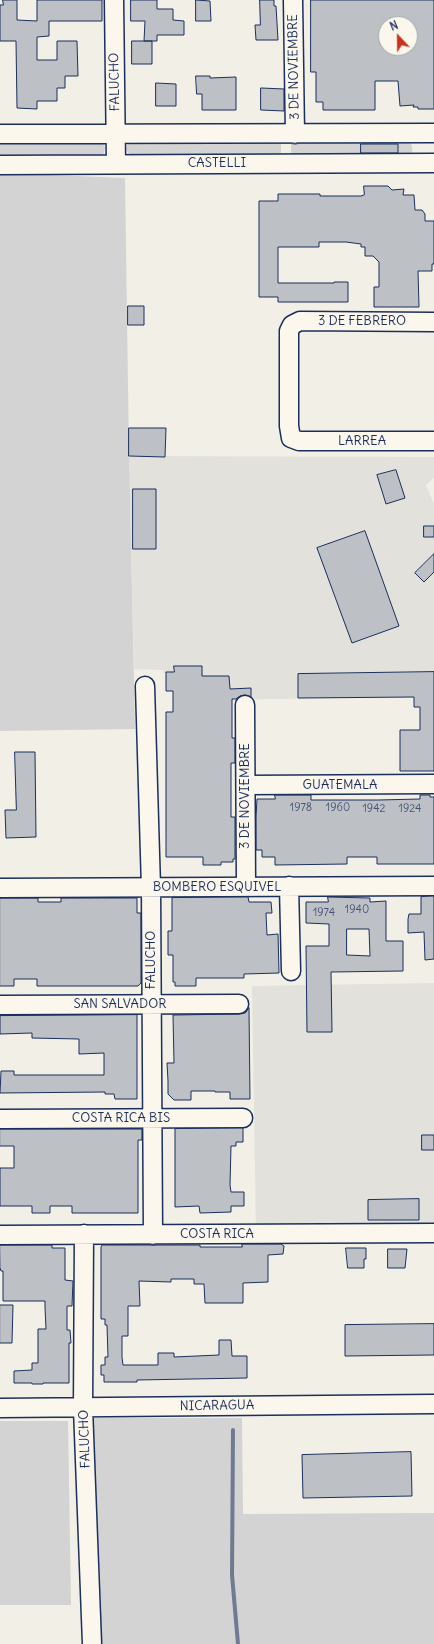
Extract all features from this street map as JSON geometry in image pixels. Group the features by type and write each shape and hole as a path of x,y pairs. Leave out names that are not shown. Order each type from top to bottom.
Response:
{"street":[{"name":"FALUCHO","path":"114,0 116,164"},
{"name":"3 DE NOVIEMBRE","path":"286,163 291,134 293,0"},
{"path":"0,134 116,135 434,133"},
{"name":"CASTELLI","path":"0,165 434,163"},
{"name":"3 DE FEBRERO","path":"291,438 289,426 289,331 292,326 300,321 434,322"},
{"name":"LARREA","path":"291,438 299,441 434,441"},
{"name":"FALUCHO","path":"145,686 151,888 153,1235"},
{"name":"3 DE NOVIEMBRE","path":"245,705 246,887"},
{"name":"GUATEMALA","path":"246,785 434,784"},
{"path":"289,886 291,971"},
{"name":"BOMBERO ESQUIVEL","path":"0,888 434,886"},
{"name":"SAN SALVADOR","path":"0,1005 239,1004"},
{"name":"COSTA RICA BIS","path":"0,1119 243,1118"},
{"name":"COSTA RICA","path":"0,1235 434,1233"},
{"name":"FALUCHO","path":"84,1234 83,1408 92,1644"},
{"name":"NICARAGUA","path":"0,1408 434,1404"}],"shaded area":[{"path":"281,140 281,158 130,156 126,149 130,142"},
{"path":"0,141 99,141 105,148 103,156 0,158"},
{"path":"291,141 409,141 412,151 409,156 291,158"},
{"path":"0,173 125,178 135,729 0,731"},
{"path":"129,456 434,457 434,478 426,485 434,504 434,697 200,700 199,674 163,673 163,670 134,669"},
{"path":"434,983 434,1226 256,1228 252,986"},
{"path":"91,1418 242,1418 243,1514 434,1513 434,1644 99,1644"},
{"path":"0,1421 68,1421 71,1605 0,1605"}],"building":[{"path":"3,0 17,0 17,20 37,21 37,0 102,0 102,21 49,21 49,36 37,37 37,60 57,60 57,41 77,41 78,76 65,76 65,88 57,88 57,101 37,101 37,109 17,108 16,41 0,41 0,5 3,5"},
{"path":"131,0 157,0 157,9 173,9 173,20 184,21 184,35 157,35 157,41 144,41 145,21 131,21"},
{"path":"196,0 210,1 211,21 196,21"},
{"path":"260,0 274,0 274,6 276,6 278,40 256,40 255,25 260,25"},
{"path":"311,0 434,0 434,109 418,109 418,107 413,107 414,105 400,106 398,81 375,81 375,110 323,110 323,102 316,102 316,72 311,72"},
{"path":"132,41 152,41 152,64 132,64"},
{"path":"196,76 210,76 210,78 236,77 236,110 202,110 202,94 197,94"},
{"path":"156,83 176,84 176,106 156,106"},
{"path":"261,88 284,89 284,111 261,110"},
{"path":"361,144 398,144 398,153 361,153"},
{"path":"364,186 388,186 392,190 404,189 403,195 414,195 415,210 422,210 425,214 425,221 434,221 434,264 432,264 432,271 418,271 419,307 374,307 374,287 379,287 379,262 373,256 365,256 365,247 361,247 361,244 346,242 319,242 319,247 278,247 278,283 348,282 348,302 278,302 278,297 259,297 259,201 278,201 278,194 361,196 364,195"},
{"path":"128,306 144,306 144,325 128,325"},
{"path":"129,428 166,428 165,457 129,456"},
{"path":"396,470 405,498 386,504 377,475"},
{"path":"133,489 156,489 156,549 133,549"},
{"path":"424,526 434,526 434,537 424,537"},
{"path":"365,531 399,626 352,643 317,548"},
{"path":"434,554 434,572 424,582 415,573"},
{"path":"174,666 202,666 202,676 229,676 230,689 251,688 251,697 245,695 232,699 232,738 235,738 235,763 231,763 231,817 235,817 235,859 233,859 233,862 221,862 221,865 203,865 203,857 166,857 166,712 173,712 173,691 166,691 166,672 174,672"},
{"path":"434,672 434,771 400,771 400,730 420,730 420,707 414,707 414,697 298,698 298,674"},
{"path":"15,752 35,752 36,837 6,838 5,810 16,810"},
{"path":"275,795 311,795 311,800 378,800 420,799 420,795 430,795 430,797 434,797 434,864 377,864 377,857 347,857 347,864 275,865 275,857 262,857 262,850 256,850 256,817 257,799 275,799"},
{"path":"434,896 434,959 425,960 424,932 408,933 408,919 409,914 421,914 421,897"},
{"path":"248,897 249,902 271,902 272,913 266,913 267,935 278,934 279,973 244,974 244,978 196,978 196,986 175,986 175,982 173,982 173,955 168,955 168,931 172,931 172,898"},
{"path":"328,897 370,898 370,902 386,901 386,941 403,941 403,971 331,972 332,1032 307,1032 306,946 329,946 329,924 306,923 306,902 328,902","holes":["347,929 369,929 370,956 347,955"]},
{"path":"0,898 38,898 38,902 61,902 61,898 137,898 137,913 141,913 141,983 138,986 37,986 37,979 14,979 14,986 0,986"},
{"path":"249,1008 250,1099 230,1099 230,1092 191,1091 191,1100 174,1100 168,1094 167,1063 174,1063 173,1015 239,1014 245,1013"},
{"path":"137,1015 137,1099 115,1099 114,1094 105,1094 105,1092 0,1093 1,1071 14,1071 14,1075 104,1075 104,1053 79,1054 79,1039 32,1038 32,1033 0,1034 0,1016"},
{"path":"243,1128 243,1142 236,1142 236,1146 231,1146 230,1185 231,1192 244,1192 244,1206 231,1206 231,1212 200,1213 199,1206 175,1207 175,1129"},
{"path":"0,1129 142,1129 142,1140 138,1140 138,1213 72,1213 72,1206 50,1206 50,1213 32,1213 32,1206 0,1206 0,1168 14,1168 14,1146 0,1146"},
{"path":"422,1135 434,1135 434,1150 422,1150"},
{"path":"419,1199 419,1220 368,1220 368,1200"},
{"path":"242,1244 281,1244 284,1246 283,1254 268,1255 268,1282 243,1283 243,1303 205,1303 204,1284 194,1284 194,1279 171,1279 171,1282 139,1281 140,1306 128,1306 128,1336 122,1336 122,1357 123,1365 158,1365 158,1353 174,1353 174,1357 219,1355 219,1340 231,1340 232,1356 247,1356 247,1378 104,1382 104,1375 101,1375 101,1365 105,1365 105,1357 108,1357 107,1325 105,1325 105,1319 101,1319 102,1245 200,1245 200,1247 242,1247"},
{"path":"0,1245 52,1245 52,1248 65,1248 65,1280 73,1281 72,1306 67,1306 67,1330 70,1330 71,1343 69,1343 69,1383 14,1383 14,1371 32,1370 32,1363 38,1363 38,1329 46,1329 45,1301 3,1301 3,1271 1,1271 0,1268"},
{"path":"346,1248 366,1248 364,1268 348,1268"},
{"path":"388,1249 407,1249 405,1268 388,1268"},
{"path":"0,1305 13,1305 12,1343 0,1343"},
{"path":"434,1324 434,1355 345,1356 345,1325"},
{"path":"411,1452 412,1496 303,1498 302,1455"}],"waterway":[{"path":"233,1430 232,1575 238,1644"}]}
